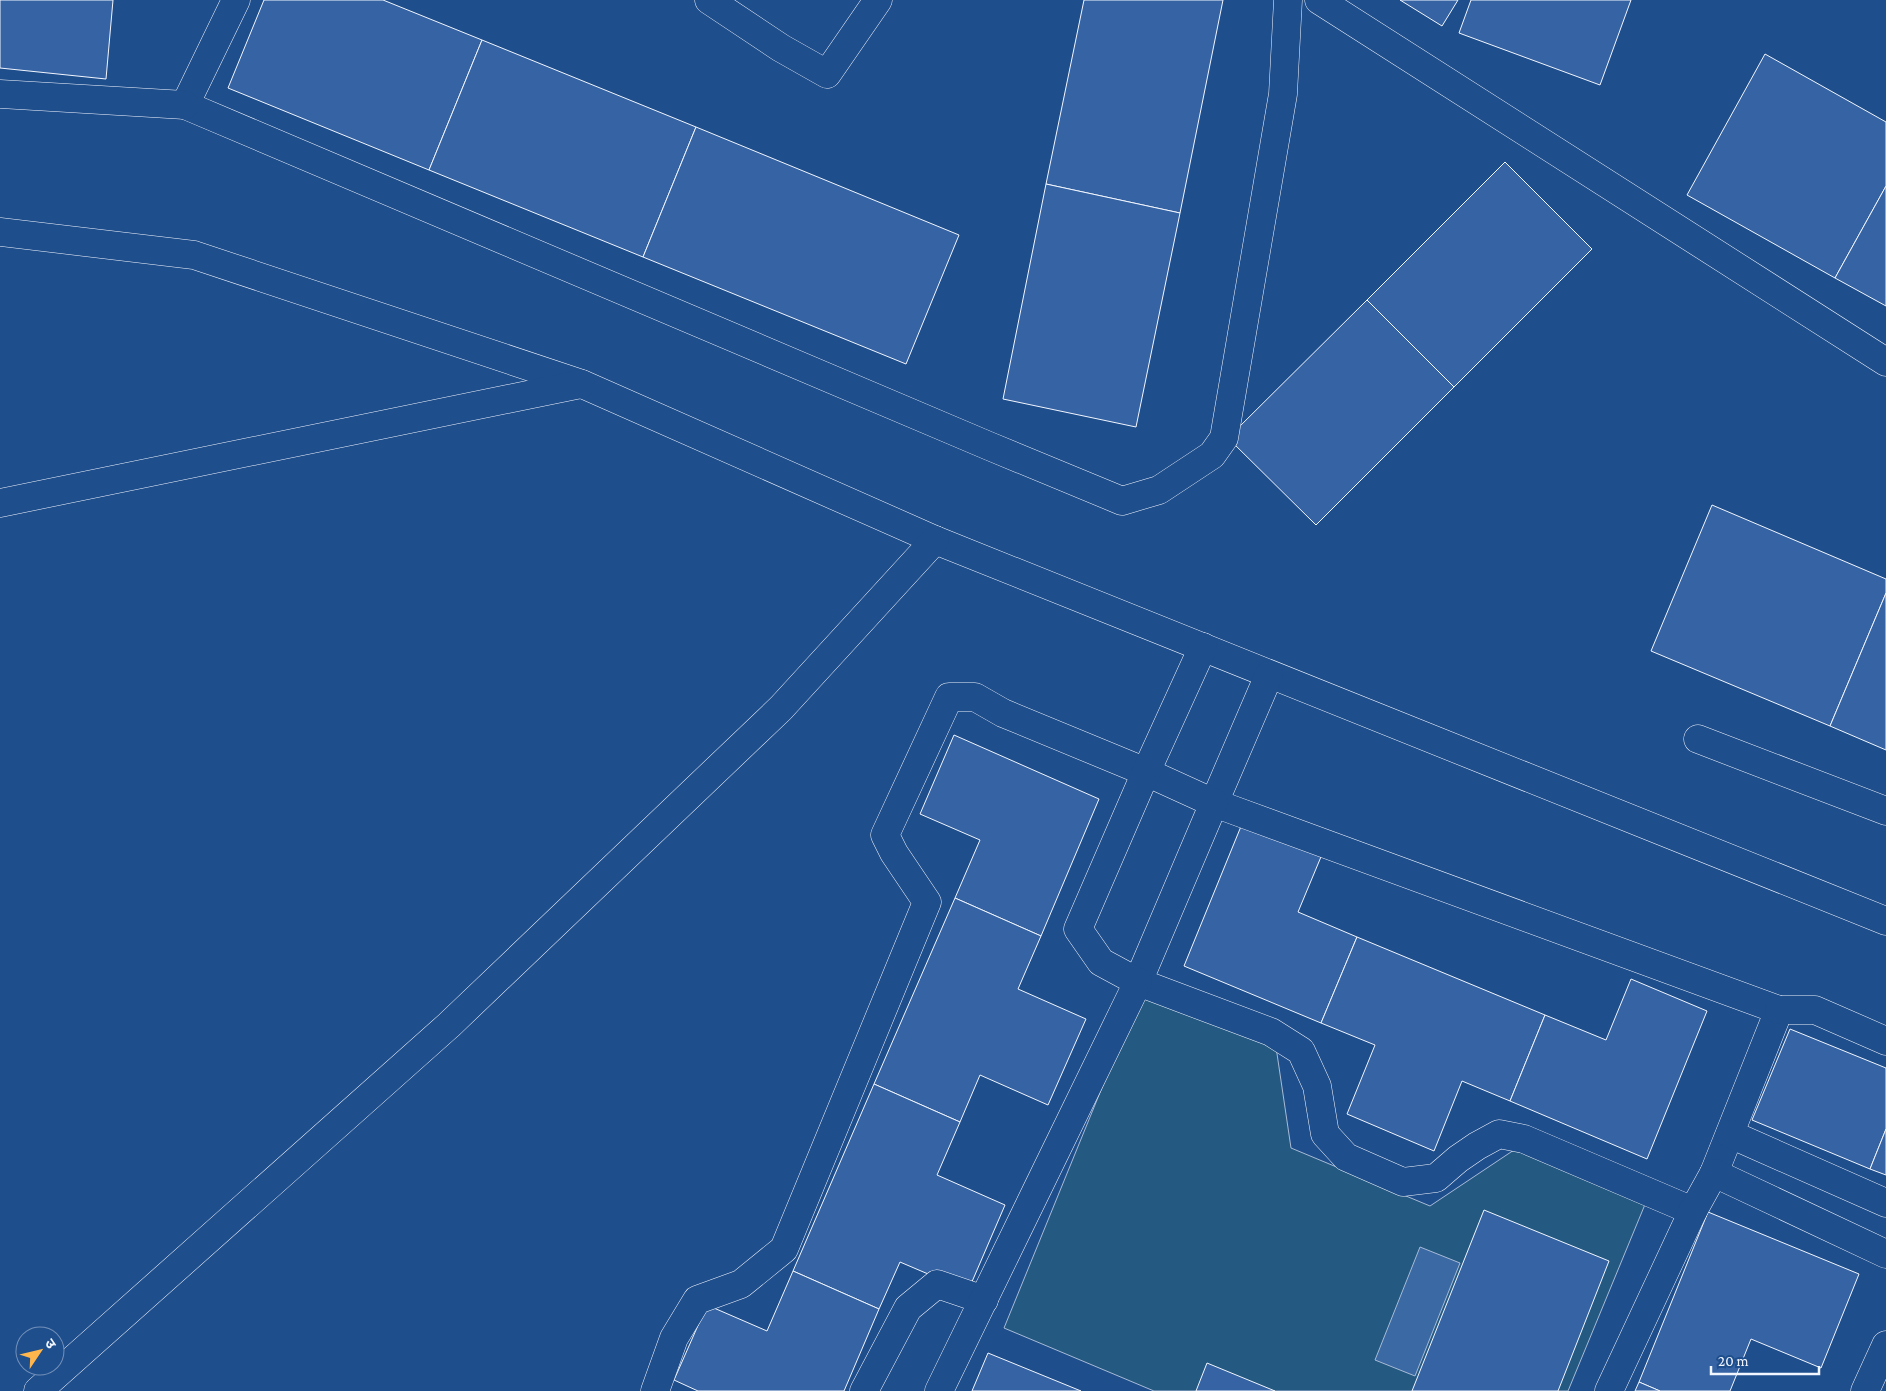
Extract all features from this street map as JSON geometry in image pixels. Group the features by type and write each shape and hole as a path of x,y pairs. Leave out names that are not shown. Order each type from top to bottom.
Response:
{"street":[{"path":"185,105 236,0"},
{"path":"709,0 781,48 827,74 878,0"},
{"path":"0,94 185,105 988,446 1122,501 1159,490 1212,455 1224,438 1283,94 1288,0"},
{"path":"1319,0 1886,362"},
{"path":"0,232 194,255 582,384 935,540 1886,921"},
{"path":"0,503 582,384"},
{"path":"38,1391 449,1025 781,708 935,540"},
{"path":"1203,647 1168,722 1078,929 1102,962 1138,982 1271,1032 1301,1051 1317,1086 1325,1134 1346,1157 1403,1182 1436,1178 1471,1150 1499,1134 1524,1139 1693,1211"},
{"path":"939,1391 1138,982 1269,674"},
{"path":"655,1391 674,1338 697,1300 741,1284 784,1248 927,902 894,853 885,835 950,697 975,697 1003,713 1146,772 1214,803 1779,1010 1815,1010 1886,1041"},
{"path":"1698,739 1886,811"},
{"path":"1609,1391 1693,1211 1714,1173 1779,1010"},
{"path":"1730,1134 1886,1202"},
{"path":"1714,1173 1886,1254"},
{"path":"864,1391 908,1308 937,1284 984,1300"},
{"path":"1865,1391 1886,1345"}],"shaded area":[{"path":"1141,992 1276,1047 1291,1148 1430,1206 1517,1148 1646,1202 1568,1391 1154,1391 1004,1328"},
{"path":"1420,1247 1460,1263 1415,1376 1375,1360"}],"building":[{"path":"0,0 113,0 106,79 0,68"},
{"path":"264,0 383,0 482,40 429,170 228,88"},
{"path":"1084,0 1223,0 1180,213 1046,184"},
{"path":"1400,0 1458,0 1442,26"},
{"path":"1471,0 1631,0 1600,85 1459,33"},
{"path":"482,40 696,127 643,257 429,170"},
{"path":"1765,54 1886,122 1886,186 1835,278 1687,195"},
{"path":"696,127 959,235 906,364 643,257"},
{"path":"1505,162 1592,249 1454,387 1367,300"},
{"path":"1046,184 1180,213 1136,427 1003,399"},
{"path":"1886,186 1886,306 1835,278"},
{"path":"1367,300 1454,387 1316,525 1228,438"},
{"path":"1712,505 1886,579 1886,593 1830,726 1651,651"},
{"path":"1886,593 1886,750 1830,726"},
{"path":"954,735 1099,799 1041,936 955,898 980,840 920,814"},
{"path":"1244,819 1323,852 1298,912 1357,937 1321,1023 1184,966"},
{"path":"955,898 1041,936 1018,989 1086,1019 1048,1105 980,1075 960,1122 874,1084"},
{"path":"1357,937 1545,1015 1510,1101 1462,1081 1434,1151 1347,1114 1375,1045 1321,1023"},
{"path":"1631,979 1707,1011 1647,1159 1510,1101 1545,1015 1606,1040"},
{"path":"1790,1029 1886,1068 1886,1129 1870,1169 1752,1120"},
{"path":"874,1084 960,1122 937,1175 1005,1205 968,1291 900,1262 879,1309 793,1271"},
{"path":"1886,1129 1886,1175 1870,1169"},
{"path":"1484,1210 1609,1261 1558,1391 1412,1391"},
{"path":"1708,1212 1859,1274 1821,1368 1751,1339 1730,1391 1660,1391 1639,1382"},
{"path":"793,1271 879,1309 844,1391 698,1391 674,1380 707,1305 767,1331"},
{"path":"988,1353 1081,1391 972,1391"},
{"path":"1207,1363 1275,1391 1196,1391"},
{"path":"1639,1382 1660,1391 1635,1391"}]}
